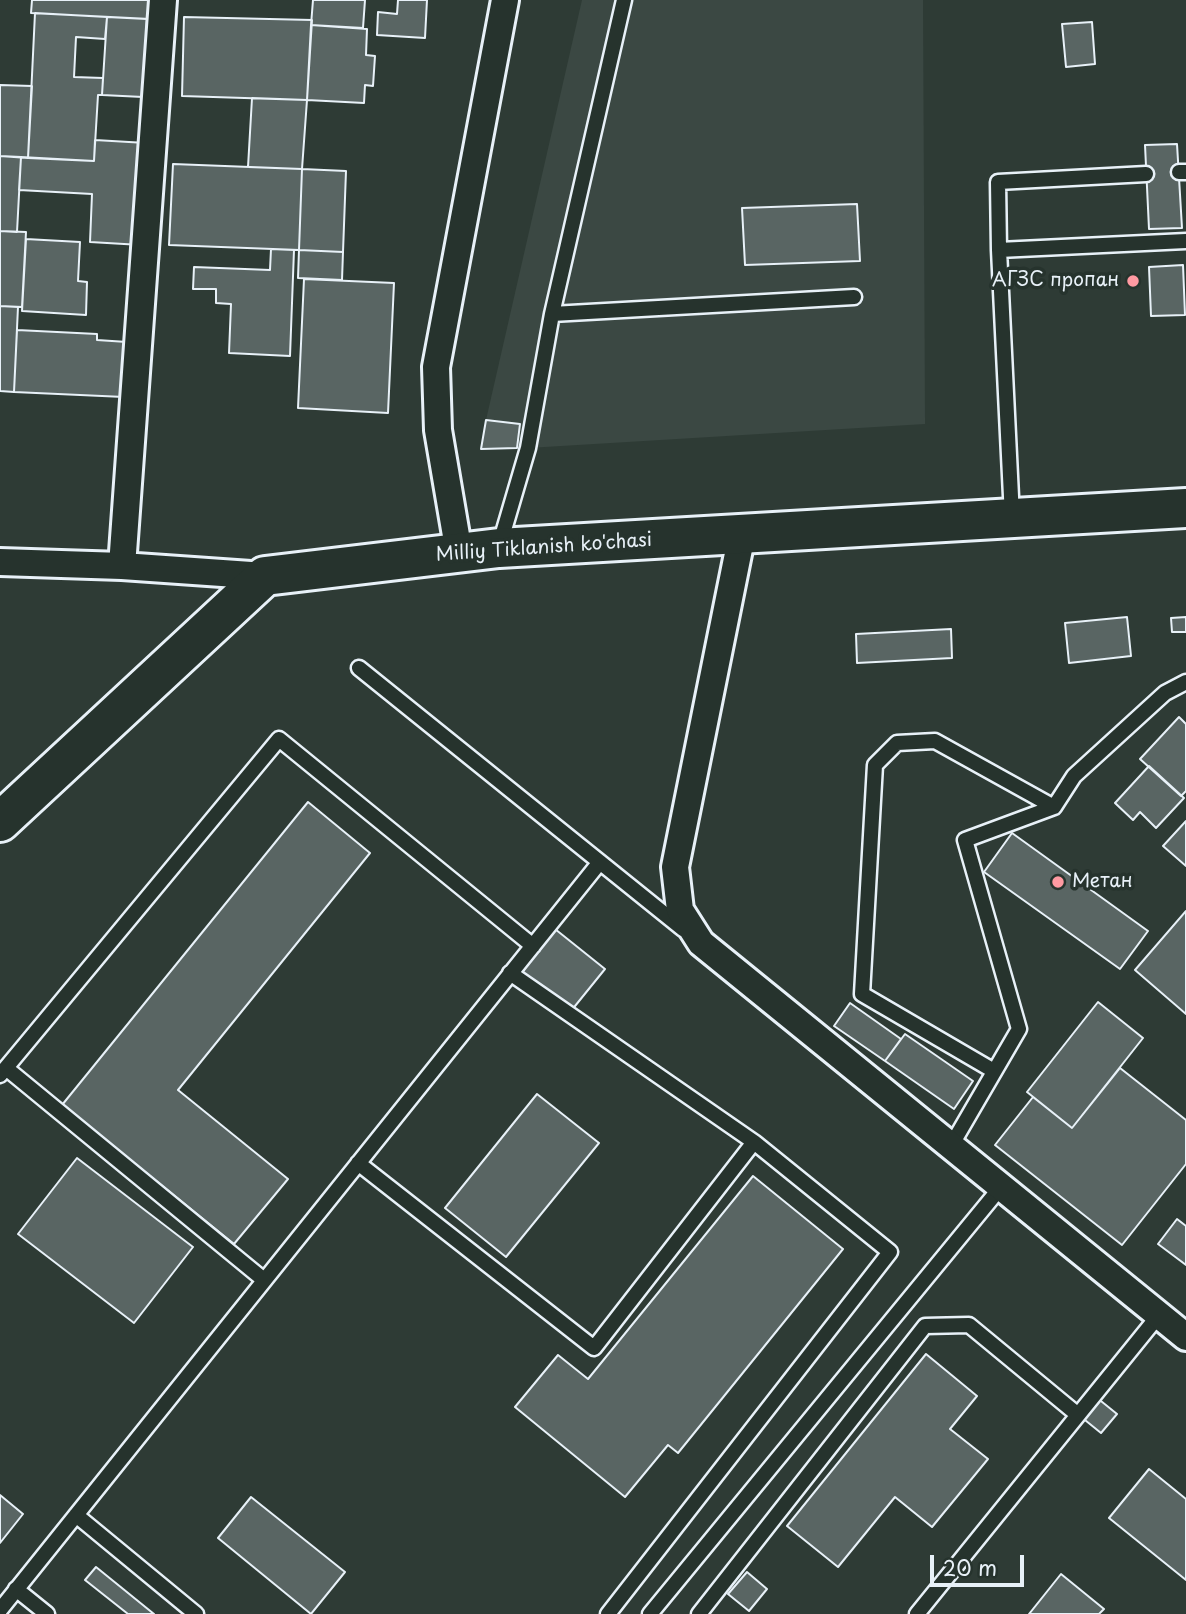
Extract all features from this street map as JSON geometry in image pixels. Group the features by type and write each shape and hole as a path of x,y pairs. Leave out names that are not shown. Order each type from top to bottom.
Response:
{"main road":[{"name":"Milliy Tiklanish ko'chasi","path":"265,576 499,548 1186,508"},
{"path":"0,822 265,576"}],"street":[{"path":"122,565 163,0"},
{"path":"459,553 438,430 436,367 505,0"},
{"path":"742,534 675,867 680,910 701,943 1186,1337"},
{"path":"0,562 122,565 265,576"}],"lane":[{"path":"499,548 527,448 552,314 624,0"},
{"path":"1012,518 998,182 1146,174"},
{"path":"999,250 1186,241"},
{"path":"552,314 854,297"},
{"path":"359,668 701,943"},
{"path":"951,1146 1018,1029 965,840 1054,807 1074,776 1165,694 1186,682"},
{"path":"264,1280 3,1071 279,739 533,946"},
{"path":"994,1071 862,994 876,765 897,743 935,741 1054,807"},
{"path":"0,1610 600,862"},
{"path":"510,973 754,1142 890,1252 608,1614"},
{"path":"358,1163 594,1348 754,1142"},
{"path":"650,1614 1001,1186"},
{"path":"917,1614 1159,1315"},
{"path":"699,1614 925,1326 969,1325 1078,1415"},
{"path":"76,1515 196,1614"},
{"path":"16,1590 47,1614"}],"shaded area":[{"path":"582,0 923,0 925,424 481,449"}],"building":[{"path":"32,0 151,0 150,19 31,13"},
{"path":"313,0 365,0 363,28 311,25"},
{"path":"398,0 427,0 425,38 377,35 378,12 397,14"},
{"path":"35,13 107,17 105,39 76,37 74,77 103,78 102,95 98,95 94,161 28,158"},
{"path":"107,17 147,19 143,97 102,95"},
{"path":"184,17 312,20 307,100 182,96"},
{"path":"1092,22 1095,64 1066,67 1062,24"},
{"path":"311,25 367,29 366,55 375,56 373,86 365,85 364,103 307,100"},
{"path":"0,85 32,86 28,158 0,156"},
{"path":"252,98 307,100 302,169 248,167"},
{"path":"95,140 146,143 141,245 90,242 92,194 19,190 21,157 94,161"},
{"path":"1177,144 1182,228 1149,229 1145,145"},
{"path":"0,156 21,157 17,232 0,231"},
{"path":"173,164 302,169 299,250 169,245"},
{"path":"302,169 346,171 343,252 299,250"},
{"path":"857,204 860,261 745,265 742,208"},
{"path":"0,231 26,232 22,307 0,306"},
{"path":"26,239 80,242 78,281 87,282 86,315 22,311"},
{"path":"271,249 294,250 290,356 229,353 231,304 216,303 216,289 193,289 194,267 270,270"},
{"path":"299,250 343,252 342,280 298,278"},
{"path":"1183,265 1185,315 1151,316 1149,267"},
{"path":"304,279 394,283 388,413 298,408"},
{"path":"0,306 18,307 14,392 0,391"},
{"path":"17,330 97,334 97,340 127,342 124,397 14,392"},
{"path":"486,420 520,424 517,448 481,449"},
{"path":"1127,617 1131,656 1069,663 1065,623"},
{"path":"1186,617 1186,632 1172,632 1171,618"},
{"path":"951,629 952,658 857,663 856,634"},
{"path":"1179,717 1186,724 1186,791 1181,796 1140,759"},
{"path":"1149,766 1184,798 1156,828 1140,812 1133,820 1115,803"},
{"path":"308,802 370,853 178,1090 288,1179 234,1244 62,1105"},
{"path":"1186,821 1186,866 1163,846"},
{"path":"1012,833 1148,931 1120,969 984,872"},
{"path":"1186,911 1186,1014 1135,970"},
{"path":"555,929 605,969 571,1011 520,970"},
{"path":"1098,1002 1143,1038 1072,1128 1027,1092"},
{"path":"850,1003 901,1039 885,1061 834,1026"},
{"path":"905,1034 973,1081 954,1109 885,1061"},
{"path":"1120,1068 1186,1120 1186,1164 1122,1245 995,1145 1033,1097 1072,1128"},
{"path":"537,1094 599,1143 506,1257 445,1208"},
{"path":"77,1158 193,1247 134,1323 18,1234"},
{"path":"753,1176 843,1249 678,1453 668,1445 625,1497 515,1407 558,1355 588,1379"},
{"path":"1177,1219 1186,1226 1186,1265 1158,1244"},
{"path":"926,1354 977,1396 950,1429 988,1459 932,1527 895,1497 838,1567 787,1526"},
{"path":"1096,1397 1117,1414 1101,1433 1080,1416"},
{"path":"1149,1469 1186,1499 1186,1580 1109,1518"},
{"path":"0,1495 23,1514 0,1543"},
{"path":"251,1497 345,1572 311,1614 218,1538"},
{"path":"96,1567 154,1614 128,1614 85,1580"},
{"path":"747,1572 767,1589 749,1611 728,1594"},
{"path":"1061,1574 1104,1609 1099,1614 1029,1614"}],"place":[{"name":"АГЗС пропан","path":"1133,281"},
{"name":"Метан","path":"1058,882"}]}
